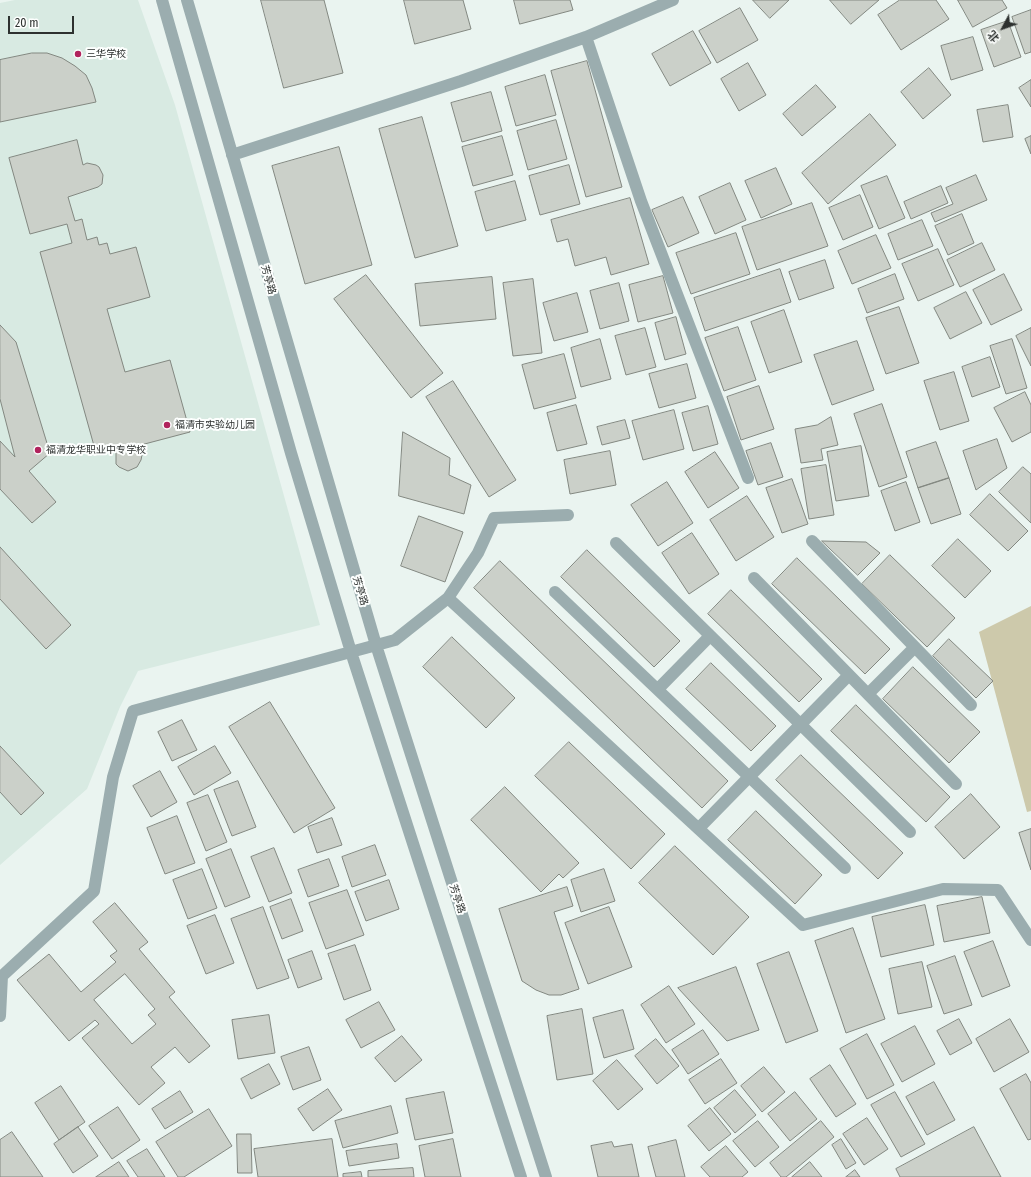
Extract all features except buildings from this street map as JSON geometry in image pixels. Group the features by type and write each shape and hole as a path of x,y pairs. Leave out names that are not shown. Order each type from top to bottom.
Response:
{"street":[{"path":"162,0 290,453 351,652 521,1177"},
{"name":"芳亭路","path":"187,0 376,645 546,1177"},
{"path":"232,155 461,81 586,37 673,0"},
{"path":"586,37 641,201 748,478"},
{"path":"0,1016 2,976 94,891 112,777 133,711 395,640 448,598 478,553 494,518 568,515"},
{"path":"812,540 971,704"},
{"path":"616,543 910,832"},
{"path":"754,578 956,784"},
{"path":"556,592 845,868"},
{"path":"448,598 803,925 943,889 998,890 1031,940"},
{"path":"658,689 710,636"},
{"path":"868,694 915,647"},
{"path":"699,828 849,676"}],"shaded area":[{"path":"15,0 138,0 175,105 320,625 138,671 120,707 87,789 0,865 0,3"},
{"path":"1031,606 1031,811 1027,812 979,632"}],"place":[{"name":"三华学校","path":"78,54"},
{"name":"福清市实验幼儿园","path":"167,425"},
{"name":"福清龙华职业中专学校","path":"38,450"}]}
